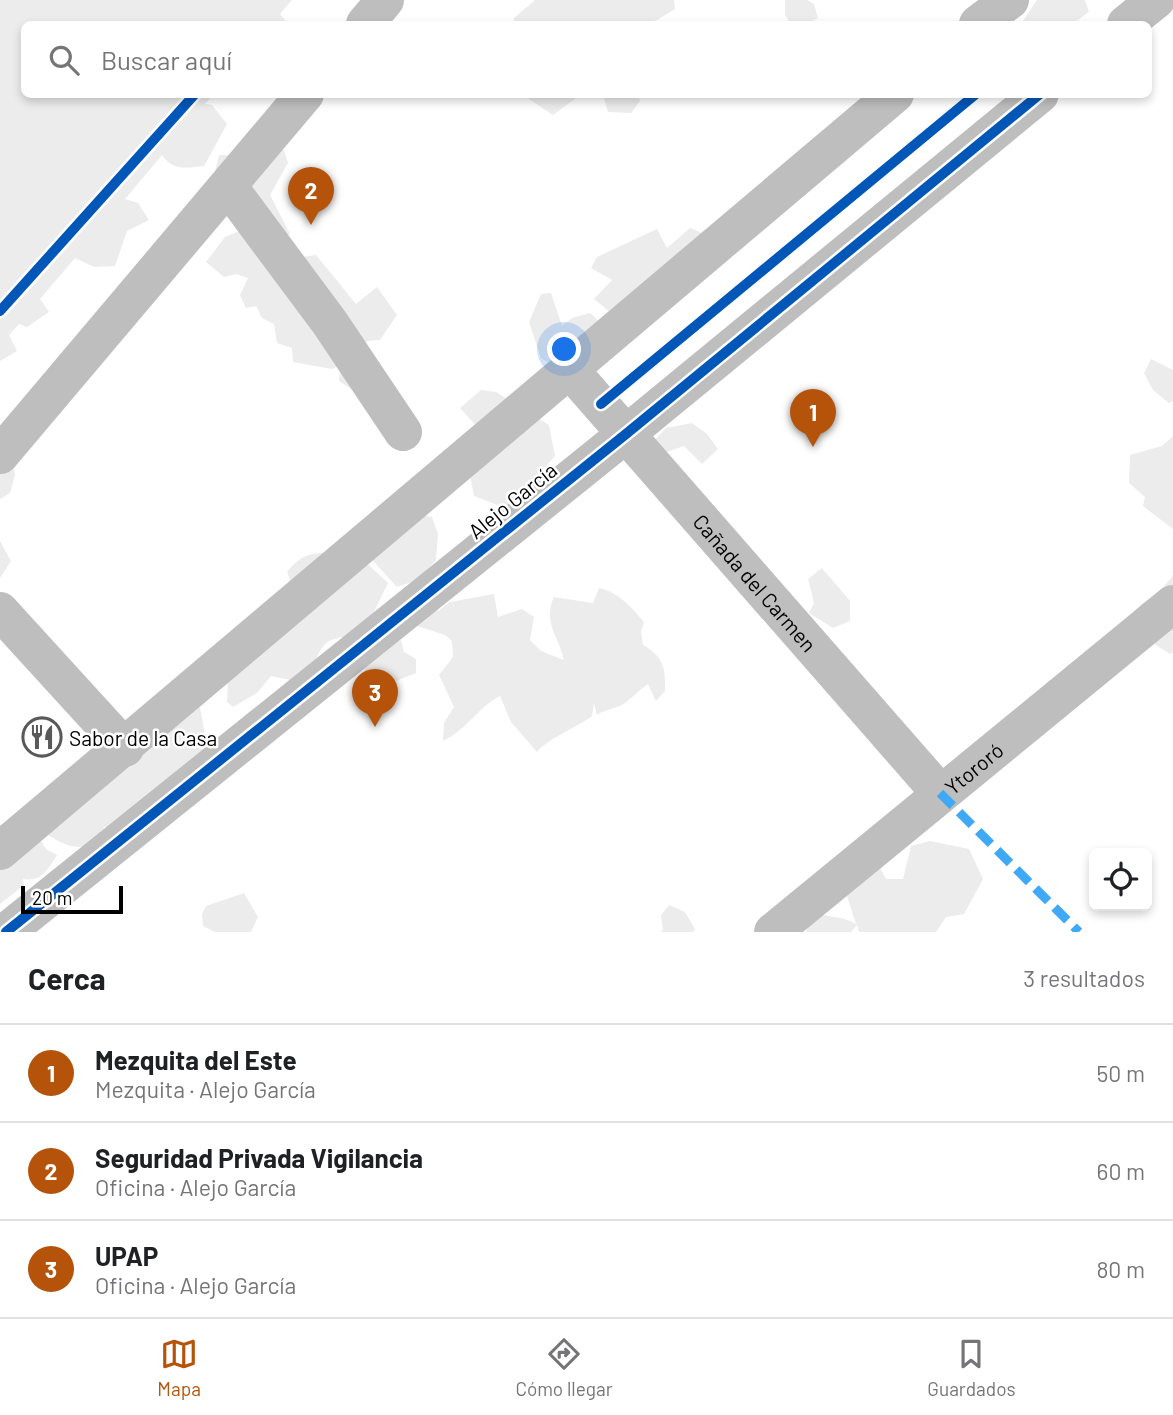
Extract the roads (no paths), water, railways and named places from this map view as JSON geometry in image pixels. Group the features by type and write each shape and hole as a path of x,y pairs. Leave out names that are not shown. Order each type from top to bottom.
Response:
{"street":[{"path":"368,21 385,0"},
{"path":"982,21 1010,0"},
{"path":"1130,21 1156,0"},
{"path":"0,455 302,98"},
{"path":"0,852 890,98"},
{"name":"Alejo García","path":"6,932 625,434 1035,98"},
{"path":"228,186 330,323 403,432"},
{"name":"Cañada del Carmen","path":"570,370 940,793"},
{"name":"Ytororó","path":"773,932 1173,604"},
{"path":"0,611 125,748"}],"place":[{"name":"Seguridad Privada Vigilancia","path":"311,225"},
{"name":"Mezquita del Este","path":"813,447"},
{"name":"UPAP","path":"375,727"},
{"name":"Sabor de la Casa","path":"42,737"}]}
